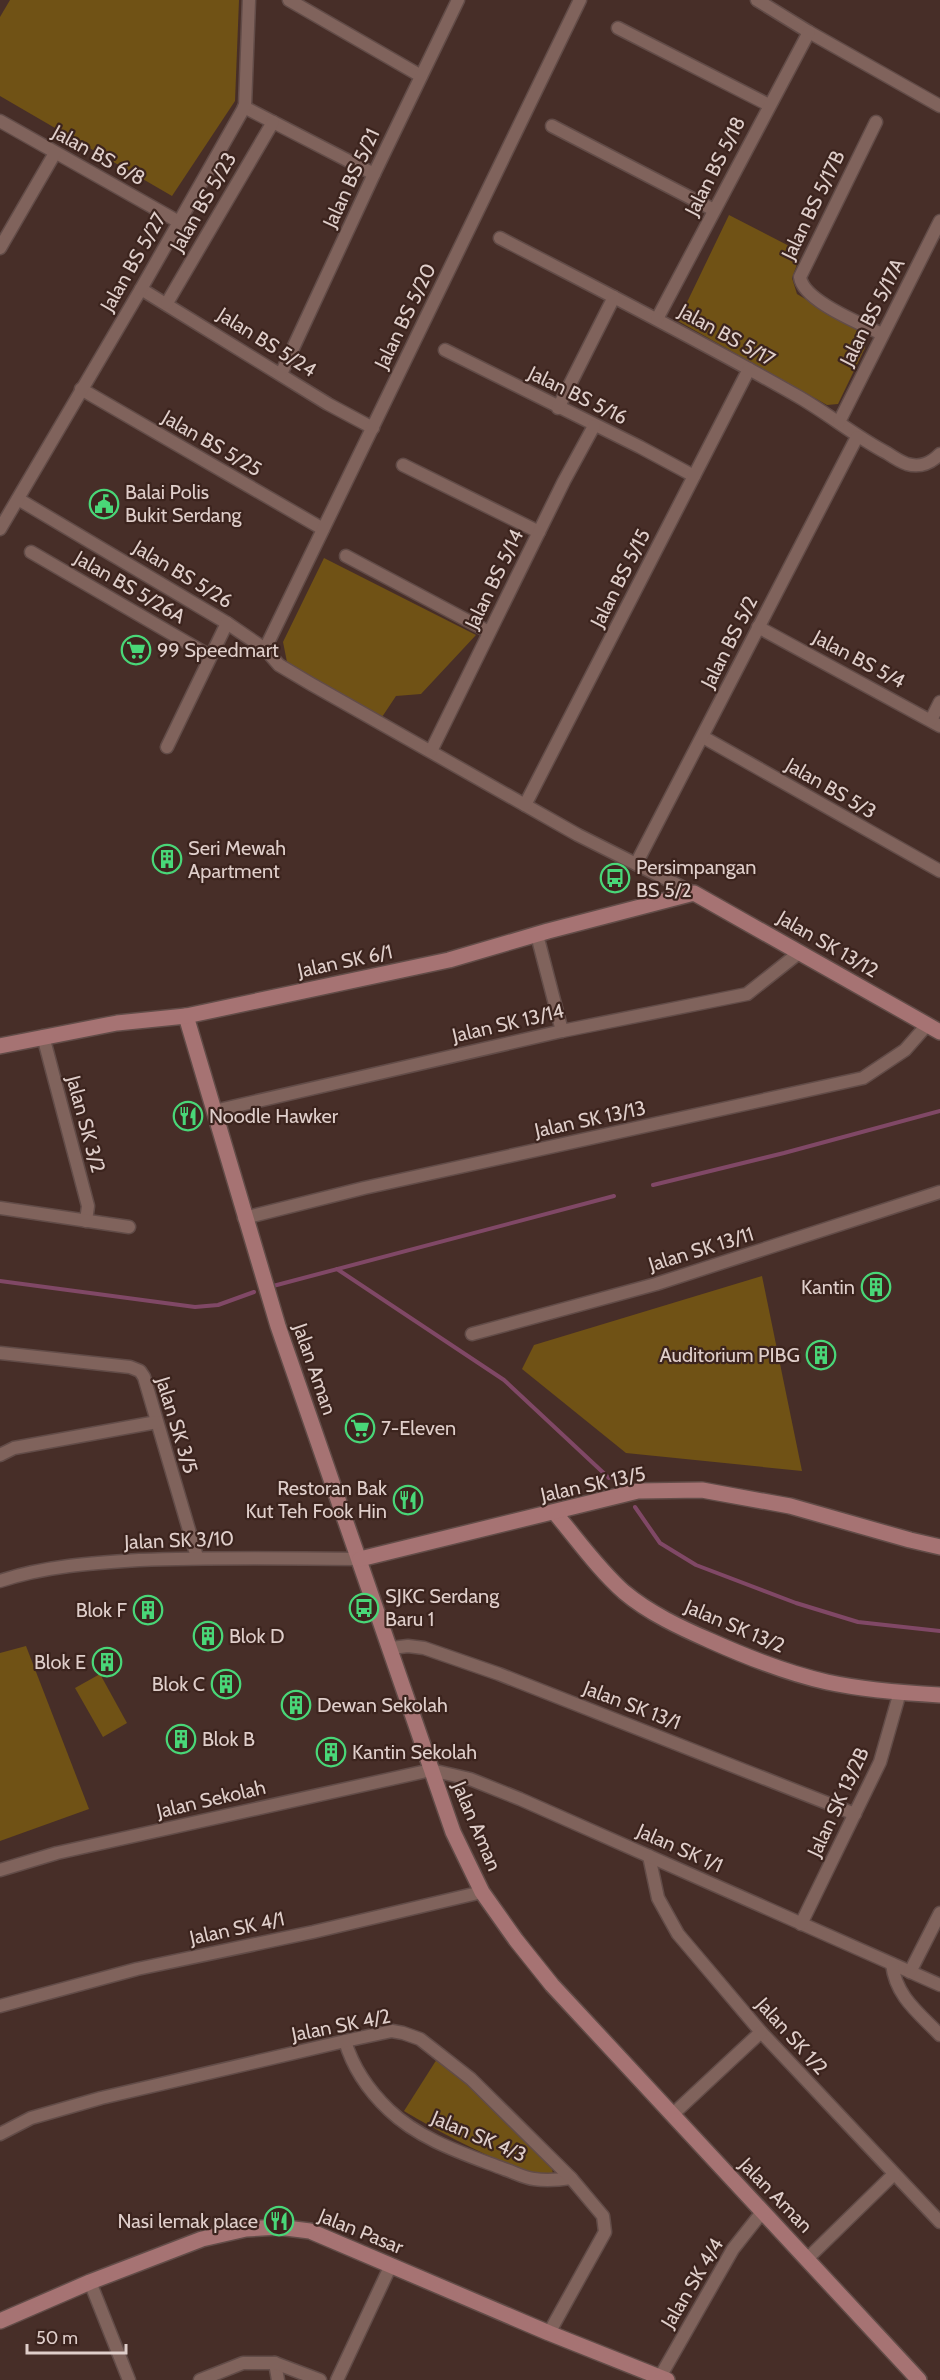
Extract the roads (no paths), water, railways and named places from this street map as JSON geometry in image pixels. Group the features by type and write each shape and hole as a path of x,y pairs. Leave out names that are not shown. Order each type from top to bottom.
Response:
{"street":[{"name":"Jalan BS 5/27","path":"0,529 141,289 244,107 249,0"},
{"path":"289,0 421,76"},
{"name":"Jalan BS 5/21","path":"281,374 458,0"},
{"name":"Jalan BS 5/20","path":"265,649 580,0"},
{"path":"758,0 809,32 940,106"},
{"path":"618,27 769,105"},
{"name":"Jalan BS 5/18","path":"657,319 809,32"},
{"path":"244,107 374,174"},
{"name":"Jalan BS 6/8","path":"0,121 179,222"},
{"name":"Jalan BS 5/23","path":"166,303 273,122"},
{"name":"Jalan BS 5/17B","path":"876,122 800,277 802,287 814,298 882,334"},
{"path":"552,126 714,210"},
{"path":"1,244 55,153"},
{"name":"Jalan BS 5/17A","path":"839,422 940,221"},
{"name":"Jalan BS 5/17","path":"500,238 748,369 839,422 857,437 907,464 920,465 936,458"},
{"name":"Jalan BS 5/24","path":"141,289 328,404 373,428"},
{"path":"558,408 614,297"},
{"name":"Jalan BS 5/16","path":"445,351 694,476"},
{"name":"Jalan BS 5/15","path":"525,805 748,369"},
{"name":"Jalan BS 5/25","path":"81,389 323,529"},
{"name":"Jalan BS 5/14","path":"431,751 594,426"},
{"name":"Jalan BS 5/2","path":"636,864 857,437"},
{"path":"403,465 539,532"},
{"name":"Jalan BS 5/26","path":"18,499 227,623 265,649 279,665 525,805 694,893"},
{"name":"Jalan BS 5/26A","path":"31,552 210,656"},
{"path":"346,556 489,632"},
{"path":"167,747 227,623"},
{"name":"Jalan BS 5/4","path":"758,627 935,723"},
{"path":"935,723 940,702"},
{"name":"Jalan BS 5/3","path":"703,737 940,871"},
{"name":"Jalan SK 6/1","path":"0,1046 117,1023 186,1016 449,960 694,893"},
{"name":"Jalan SK 13/12","path":"694,893 933,1029"},
{"path":"537,935 562,1030"},
{"name":"Jalan SK 13/14","path":"214,1112 562,1030 747,994 800,952"},
{"name":"Jalan Aman","path":"186,1016 244,1218 281,1336 453,1832 482,1892 516,1940 552,1984 919,2380"},
{"name":"Jalan SK 13/13","path":"244,1218 364,1188 863,1078 933,1029"},
{"name":"Jalan SK 3/2","path":"44,1036 88,1206 86,1221"},
{"name":"Jalan SK 13/11","path":"472,1334 656,1284 940,1192"},
{"path":"0,1208 129,1227"},
{"name":"Jalan SK 3/5","path":"0,1353 135,1369 144,1377 197,1557"},
{"path":"0,1455 14,1448 156,1422"},
{"name":"Jalan SK 13/5","path":"360,1559 638,1491 702,1490 790,1506 910,1540 940,1546"},
{"name":"Jalan SK 13/2","path":"555,1513 624,1592 686,1630 754,1660 829,1683 940,1695"},
{"name":"Jalan SK 3/10","path":"0,1581 33,1570 115,1562 197,1557 360,1559"},
{"name":"Jalan SK 13/1","path":"391,1648 408,1646 424,1648 499,1674 855,1814"},
{"name":"Jalan SK 13/2B","path":"801,1924 880,1762 900,1692"},
{"name":"Jalan SK 1/1","path":"431,1770 470,1779 940,1985"},
{"name":"Jalan Sekolah","path":"0,1870 57,1853 431,1770"},
{"name":"Jalan SK 1/2","path":"649,1856 658,1898 678,1934 761,2032 940,2222"},
{"name":"Jalan SK 4/1","path":"0,2006 137,1969 313,1932 482,1892"},
{"path":"910,1972 940,1913"},
{"path":"892,1965 894,1979 901,1994 940,2035"},
{"name":"Jalan SK 4/2","path":"0,2134 31,2118 101,2098 345,2041 392,2031 404,2032 420,2039 471,2079 571,2178 603,2216 604,2232 549,2333"},
{"path":"672,2115 761,2032"},
{"name":"Jalan SK 4/3","path":"345,2041 351,2060 367,2084 390,2111 416,2130 441,2144 532,2179 554,2181 571,2178"},
{"path":"808,2258 894,2174"},
{"name":"Jalan SK 4/4","path":"663,2379 733,2249 763,2211"},
{"name":"Jalan Pasar","path":"0,2321 90,2282 202,2239 246,2229 278,2227 310,2231 663,2379"},
{"path":"337,2380 391,2265"},
{"path":"90,2282 129,2380"},
{"path":"200,2380 243,2363 275,2363 320,2380"},
{"path":"275,2363 278,2380"}],"waterway":[{"path":"653,1185 940,1111"},
{"path":"273,1286 614,1196"},
{"path":"337,1269 504,1380 609,1478"},
{"path":"0,1281 195,1307 218,1305 254,1292"},
{"path":"635,1507 660,1543 696,1565 796,1603 858,1622 940,1631"}],"place":[{"name":"Balai Polis Bukit Serdang","path":"104,504"},
{"name":"99 Speedmart","path":"136,650"},
{"name":"Seri Mewah Apartment","path":"167,859"},
{"name":"Persimpangan BS 5/2","path":"615,878"},
{"name":"Noodle Hawker","path":"188,1116"},
{"name":"Kantin","path":"876,1287"},
{"name":"Auditorium PIBG","path":"821,1355"},
{"name":"7-Eleven","path":"360,1428"},
{"name":"Restoran Bak Kut Teh Fook Hin","path":"408,1500"},
{"name":"SJKC Serdang Baru 1","path":"364,1608"},
{"name":"Blok F","path":"148,1610"},
{"name":"Blok D","path":"208,1636"},
{"name":"Blok E","path":"107,1662"},
{"name":"Blok C","path":"226,1684"},
{"name":"Dewan Sekolah","path":"296,1705"},
{"name":"Blok B","path":"181,1739"},
{"name":"Kantin Sekolah","path":"331,1752"},
{"name":"Nasi lemak place","path":"279,2221"}]}
